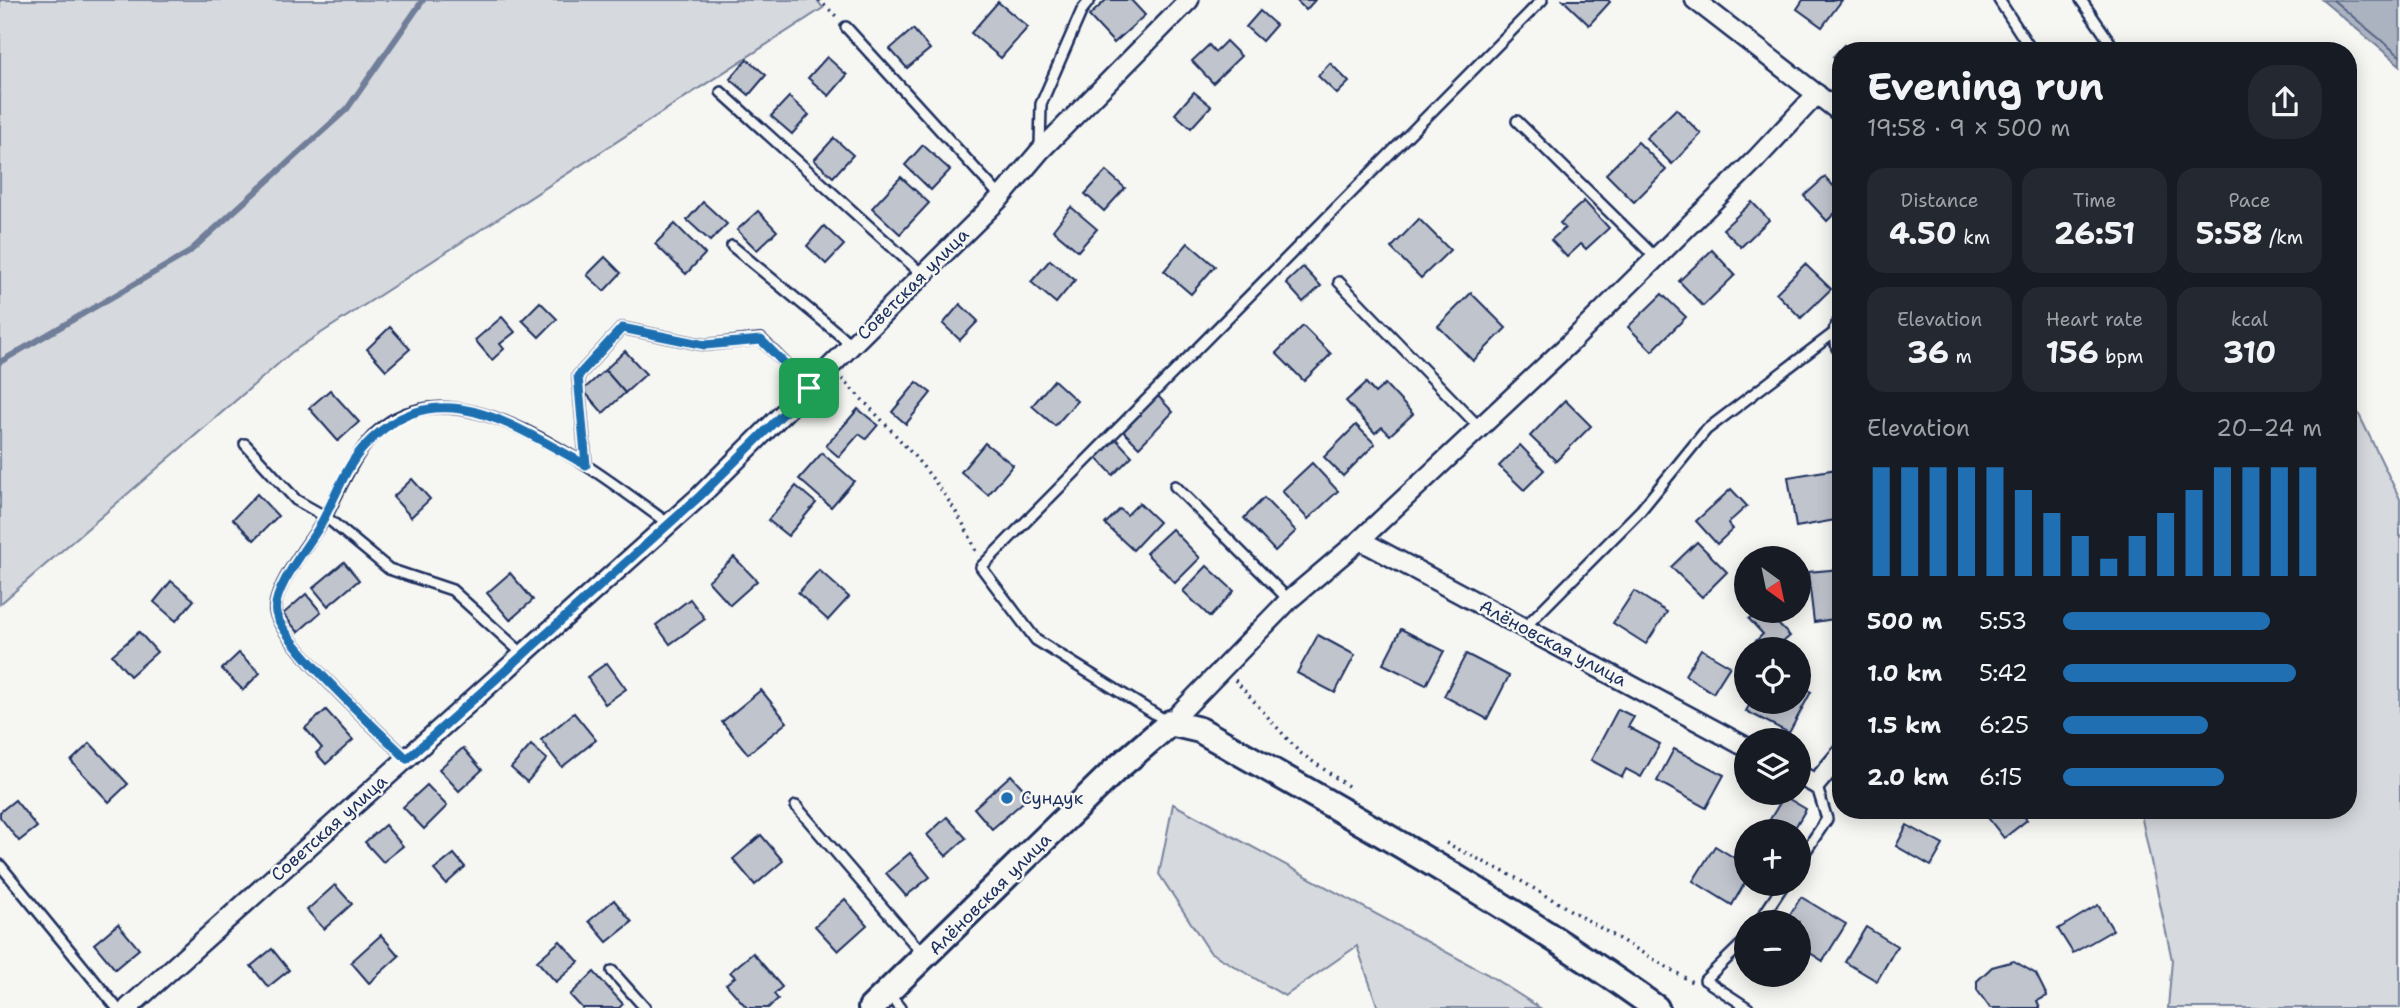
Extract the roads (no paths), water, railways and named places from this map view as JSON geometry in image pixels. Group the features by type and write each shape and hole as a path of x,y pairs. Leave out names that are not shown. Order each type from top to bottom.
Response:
{"street":[{"name":"Советская улица","path":"128,1008 669,524 1001,197 1040,150 1189,0"},
{"path":"1695,0 1832,106"},
{"path":"1170,723 1289,600 1360,540 1656,258 1817,94"},
{"name":"Алёновская улица","path":"1360,540 1734,741"},
{"path":"1170,723 1200,730 1392,839 1473,887 1656,1008"},
{"name":"Алёновская улица","path":"886,1003 926,957 1114,771 1170,723"},
{"path":"1811,781 1816,784 1832,765"}],"lane":[{"path":"1040,150 1041,104 1082,9 1090,0"},
{"path":"1170,723 1036,640 981,567 1542,0"},
{"path":"1999,0 2026,42"},
{"path":"2081,0 2110,42"},
{"path":"846,27 1001,197"},
{"path":"721,92 923,275"},
{"path":"1517,121 1656,258"},
{"path":"732,246 852,345"},
{"path":"1339,282 1480,428"},
{"path":"586,465 578,376 622,328 705,345 761,340 809,388"},
{"path":"1524,628 1641,510 1706,430 1832,340"},
{"path":"407,759 290,640 275,612 279,592 326,517 360,451 396,418 429,407 462,408 513,426 586,465 669,524"},
{"path":"245,444 296,500 326,517 389,569 452,590 524,655"},
{"path":"1175,486 1289,600"},
{"path":"1811,843 1827,819 1816,784"},
{"path":"796,806 926,957"},
{"path":"0,864 117,1008"},
{"path":"1734,952 1705,980 1748,1008"},
{"path":"612,971 645,1008"}],"water":[{"path":"2322,0 2400,0 2400,65"}],"waterway":[{"path":"0,362 188,253 347,109 423,0"}],"place":[{"name":"Сундук","path":"1007,798"}]}
